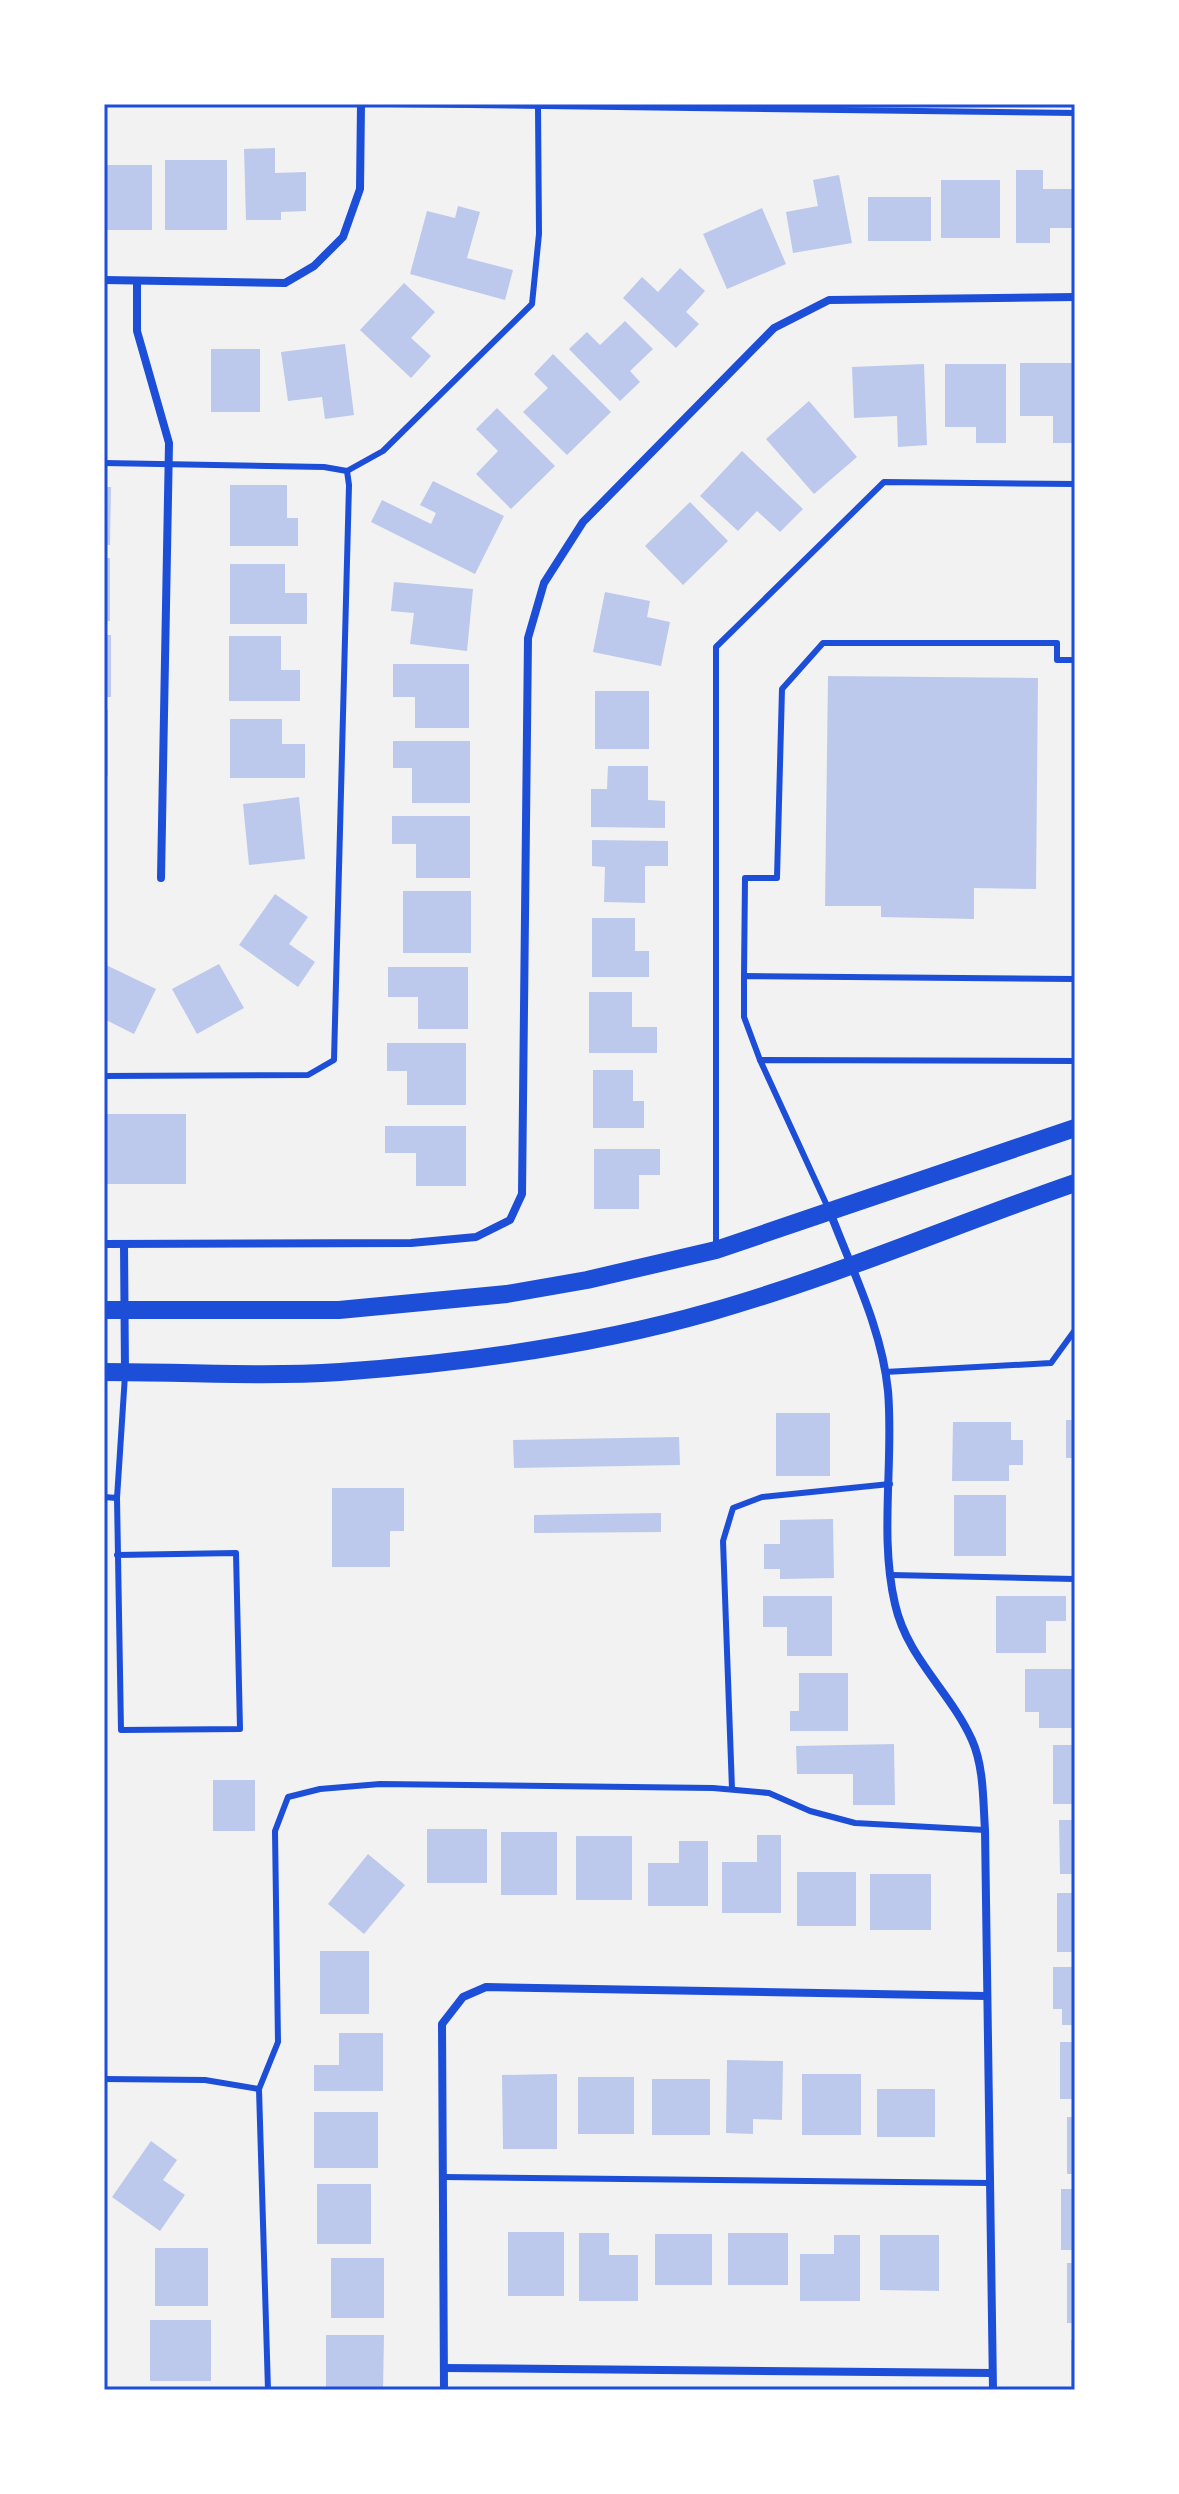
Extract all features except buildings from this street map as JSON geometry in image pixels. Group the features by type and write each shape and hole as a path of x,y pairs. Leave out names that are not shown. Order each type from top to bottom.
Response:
{"main road":[{"path":"104,1310 339,1310 507,1294 716,1250 1075,1128"},
{"path":"104,1372 338,1372 495,1356 708,1312 851,1266 1075,1183"}],"street":[{"path":"104,280 285,283 314,266 343,237 360,189 361,104"},
{"path":"137,281 137,331 169,443 161,878"},
{"path":"104,1244 411,1243 476,1237 510,1220 522,1194 528,638 544,583 583,522 774,328 829,300 1075,297"},
{"path":"830,1211 881,1348 885,1372 894,1603 906,1641 954,1706 973,1742 985,1830 993,2390"},
{"path":"124,1244 125,1372"},
{"path":"444,2390 442,2024 463,1997 486,1987 987,1996"},
{"path":"444,2368 992,2373"}],"lane":[{"path":"389,104 1075,113"},
{"path":"104,463 324,467 347,471 383,451 532,304 539,234 538,106"},
{"path":"104,1076 308,1075 334,1060 347,471"},
{"path":"716,1250 716,647 884,482 1075,484"},
{"path":"830,1211 760,1060 744,1017 745,878 777,878 782,689 823,643 1057,643 1057,660 1075,660"},
{"path":"744,976 1075,979"},
{"path":"760,1060 1075,1059"},
{"path":"885,1372 1051,1363 1075,1330"},
{"path":"117,1555 236,1553 240,1729 121,1730 117,1555 117,1498 125,1372"},
{"path":"732,1789 723,1541 733,1508 762,1497 890,1484"},
{"path":"104,1497 117,1498"},
{"path":"891,1575 1075,1579"},
{"path":"268,2390 259,2089 278,2042 275,1831 288,1797 320,1789 380,1784 732,1789 769,1793 810,1811 855,1823 985,1830"},
{"path":"104,2079 205,2080 259,2089"},
{"path":"443,2177 990,2183"}]}
